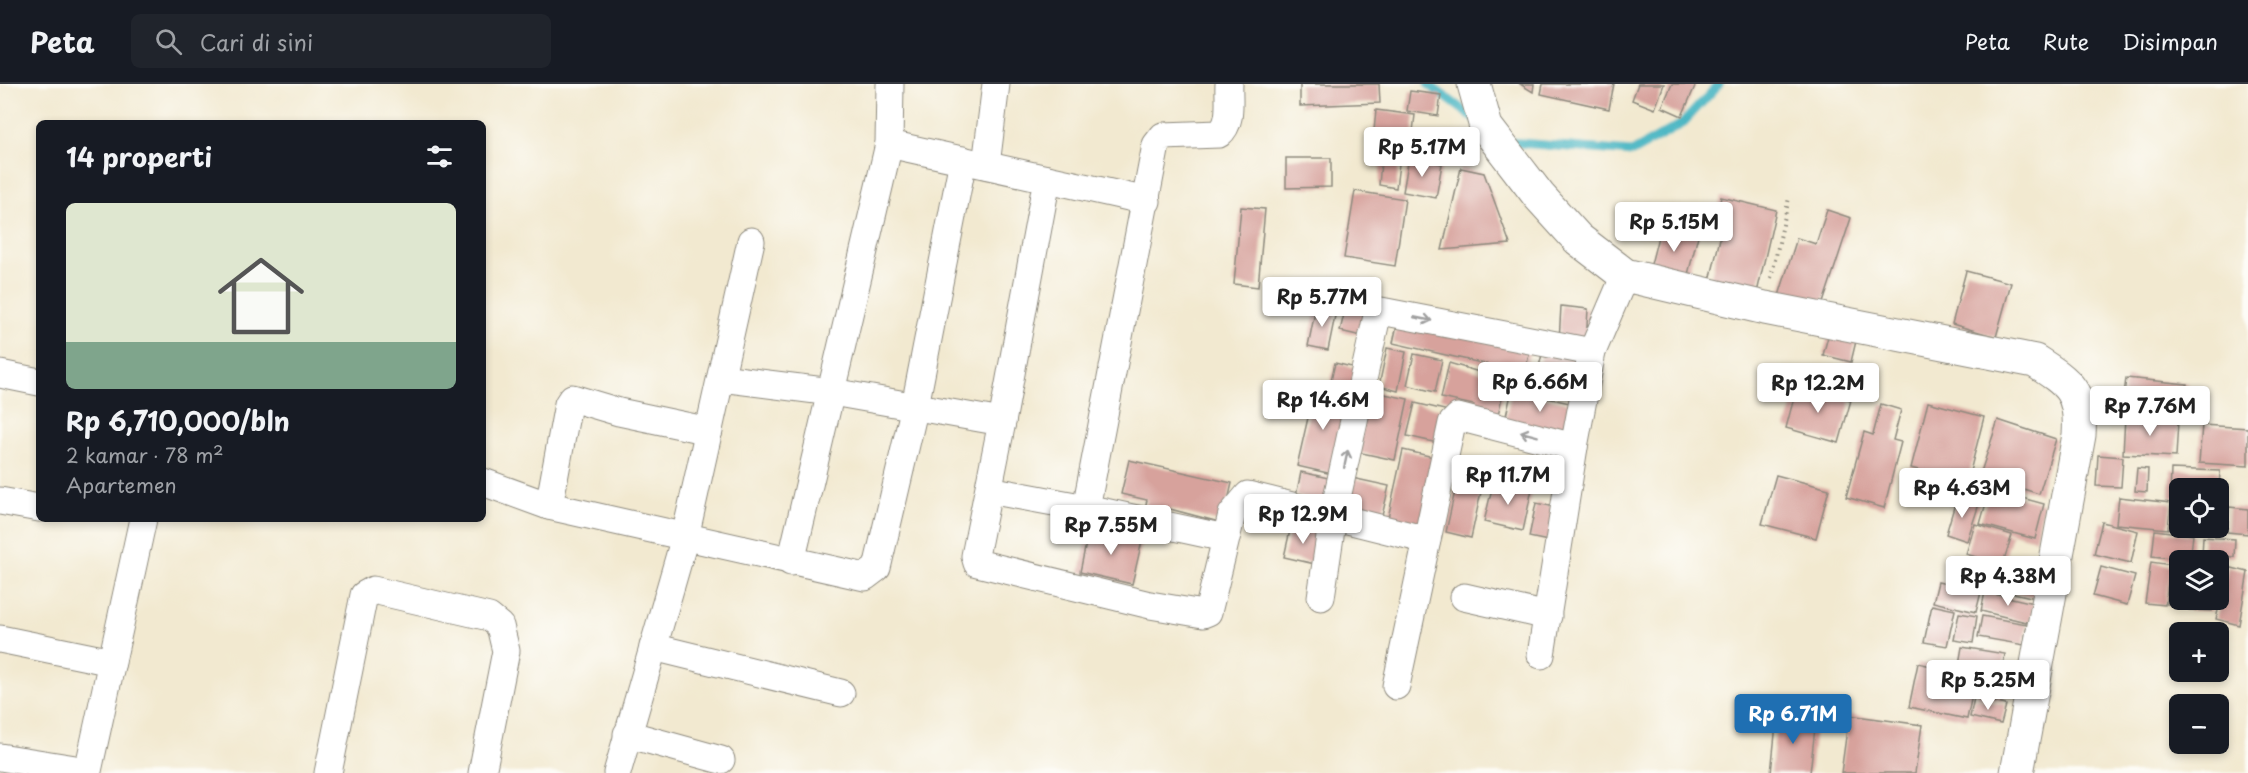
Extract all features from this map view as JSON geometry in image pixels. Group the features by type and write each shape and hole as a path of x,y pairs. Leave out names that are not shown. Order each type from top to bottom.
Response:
{"street":[{"path":"791,562 889,144 890,84"},
{"path":"486,483 549,506 791,562 865,577 877,568 996,84"},
{"path":"1086,508 1159,139 1163,136 1219,134 1225,129 1228,120 1229,84"},
{"path":"1474,84 1486,127 1539,196 1578,239 1625,275 1765,308 2035,361 2067,382 2077,397 2080,419 2072,480 2017,773"},
{"path":"889,144 1147,201"},
{"path":"1047,179 975,556 977,563 1195,614 1208,612 1232,514 1248,495 1427,540"},
{"path":"617,773 685,537 751,242"},
{"path":"1541,655 1574,447 1592,352 1625,275"},
{"path":"1321,597 1333,516 1377,316 1381,311 1592,352"},
{"path":"0,374 36,381"},
{"path":"721,378 832,392 1002,422"},
{"path":"549,506 568,404 572,398 619,412 709,431"},
{"path":"1396,686 1452,423 1458,417 1574,447"},
{"path":"989,490 1225,538"},
{"path":"0,501 36,507"},
{"path":"0,757 88,771 142,522"},
{"path":"328,773 364,595 373,590 489,617 500,626 506,651 482,773"},
{"path":"1464,597 1548,616"},
{"path":"0,639 112,662"},
{"path":"653,647 841,693"},
{"path":"627,734 721,760"}],"path":[{"path":"1765,308 1789,198"}],"building":[{"path":"1300,84 1379,84 1380,103 1300,106"},
{"path":"1520,84 1534,84 1533,92"},
{"path":"1543,84 1614,84 1609,109 1541,94"},
{"path":"1638,84 1664,84 1655,109 1632,100"},
{"path":"1672,84 1696,84 1682,116 1662,107"},
{"path":"1410,91 1441,95 1438,116 1407,111"},
{"path":"1376,110 1415,115 1410,156 1372,152"},
{"path":"1409,157 1442,164 1436,198 1403,192"},
{"path":"1286,158 1331,158 1331,187 1286,188"},
{"path":"1381,162 1399,164 1396,188 1379,185"},
{"path":"1461,168 1484,173 1510,244 1442,250"},
{"path":"1355,191 1405,199 1395,266 1344,258"},
{"path":"1721,197 1776,210 1756,297 1709,285 1723,226 1715,224"},
{"path":"1241,207 1265,209 1258,287 1234,284"},
{"path":"1827,210 1851,218 1820,312 1778,299 1797,238 1816,244"},
{"path":"1661,225 1699,232 1686,282 1649,272"},
{"path":"1966,271 2011,283 1996,337 1952,324"},
{"path":"1561,306 1588,309 1586,343 1559,341"},
{"path":"1316,307 1336,311 1328,350 1308,346"},
{"path":"1345,310 1375,316 1370,338 1340,331"},
{"path":"1399,316 1531,345 1525,373 1393,343"},
{"path":"1829,333 1856,341 1851,362 1823,355"},
{"path":"1544,346 1582,354 1575,384 1537,375"},
{"path":"1387,348 1406,352 1398,391 1379,386"},
{"path":"1414,354 1442,360 1435,392 1407,385"},
{"path":"1335,363 1356,368 1351,390 1330,385"},
{"path":"1449,363 1506,380 1497,419 1472,413 1474,405 1441,398"},
{"path":"2126,378 2187,384 2183,418 2122,412"},
{"path":"1797,386 1851,400 1839,443 1786,428"},
{"path":"1315,387 1349,395 1332,474 1297,466"},
{"path":"1366,390 1408,399 1395,460 1357,452"},
{"path":"1512,390 1574,404 1566,438 1505,420"},
{"path":"1928,402 1984,417 1967,483 1911,468"},
{"path":"1415,403 1449,411 1442,444 1407,436"},
{"path":"1881,404 1901,410 1893,440 1901,442 1884,508 1846,497 1864,432 1873,435"},
{"path":"2125,417 2178,421 2176,457 2123,454"},
{"path":"1998,420 2056,439 2039,494 1980,475"},
{"path":"2202,425 2248,428 2248,466 2199,463"},
{"path":"1403,450 1438,458 1422,525 1388,518"},
{"path":"2098,455 2123,457 2121,487 2096,486"},
{"path":"1129,460 1232,483 1223,523 1170,509 1169,513 1145,508 1147,500 1121,494"},
{"path":"2137,468 2148,469 2147,492 2135,491"},
{"path":"2171,469 2220,471 2220,478 2171,478"},
{"path":"1301,472 1333,479 1328,503 1296,496"},
{"path":"1776,475 1829,489 1816,538 1762,524"},
{"path":"1352,478 1389,486 1382,516 1346,508"},
{"path":"1494,480 1532,489 1523,531 1484,522"},
{"path":"1456,486 1481,492 1471,538 1446,532"},
{"path":"1990,489 2044,504 2035,539 1980,524"},
{"path":"1957,497 1979,504 1967,541 1946,534"},
{"path":"2119,497 2169,503 2168,529 2116,524"},
{"path":"1536,503 1560,508 1553,542 1529,537"},
{"path":"2229,507 2248,509 2248,534 2229,532"},
{"path":"2102,522 2138,531 2131,563 2094,554"},
{"path":"1975,524 2012,535 2002,566 2040,575 2035,598 1971,583 1976,559 1999,564 1966,554"},
{"path":"1291,526 1322,533 1315,564 1284,557"},
{"path":"1089,529 1142,541 1132,584 1080,572"},
{"path":"2155,530 2169,532 2169,538 2193,538 2191,550 2169,550 2169,558 2152,556"},
{"path":"2203,538 2235,539 2234,557 2229,557 2229,550 2202,550"},
{"path":"2151,562 2169,565 2165,605 2145,603"},
{"path":"2101,567 2135,576 2127,605 2093,596"},
{"path":"2229,567 2248,572 2239,625 2216,619 2218,610 2229,610"},
{"path":"2169,579 2169,604 2167,604"},
{"path":"1938,582 1981,592 1976,612 1933,602"},
{"path":"1985,592 2034,603 2030,623 1981,611"},
{"path":"1932,605 1955,610 1947,646 1924,642"},
{"path":"1959,613 1977,616 1973,643 1954,640"},
{"path":"1982,616 2027,624 2024,645 1978,637"},
{"path":"1962,647 2005,654 2001,678 2007,679 2003,701 1976,696 1980,673 1958,670"},
{"path":"1918,663 1976,676 1967,719 1909,707"},
{"path":"1974,698 2006,705 2001,724 1970,717"},
{"path":"1777,715 1816,719 1810,773 1771,773"},
{"path":"1849,715 1922,725 1915,773 1841,773"}],"waterway":[{"path":"1428,84 1474,118"},
{"path":"1507,142 1632,152 1682,124 1719,84"}]}
